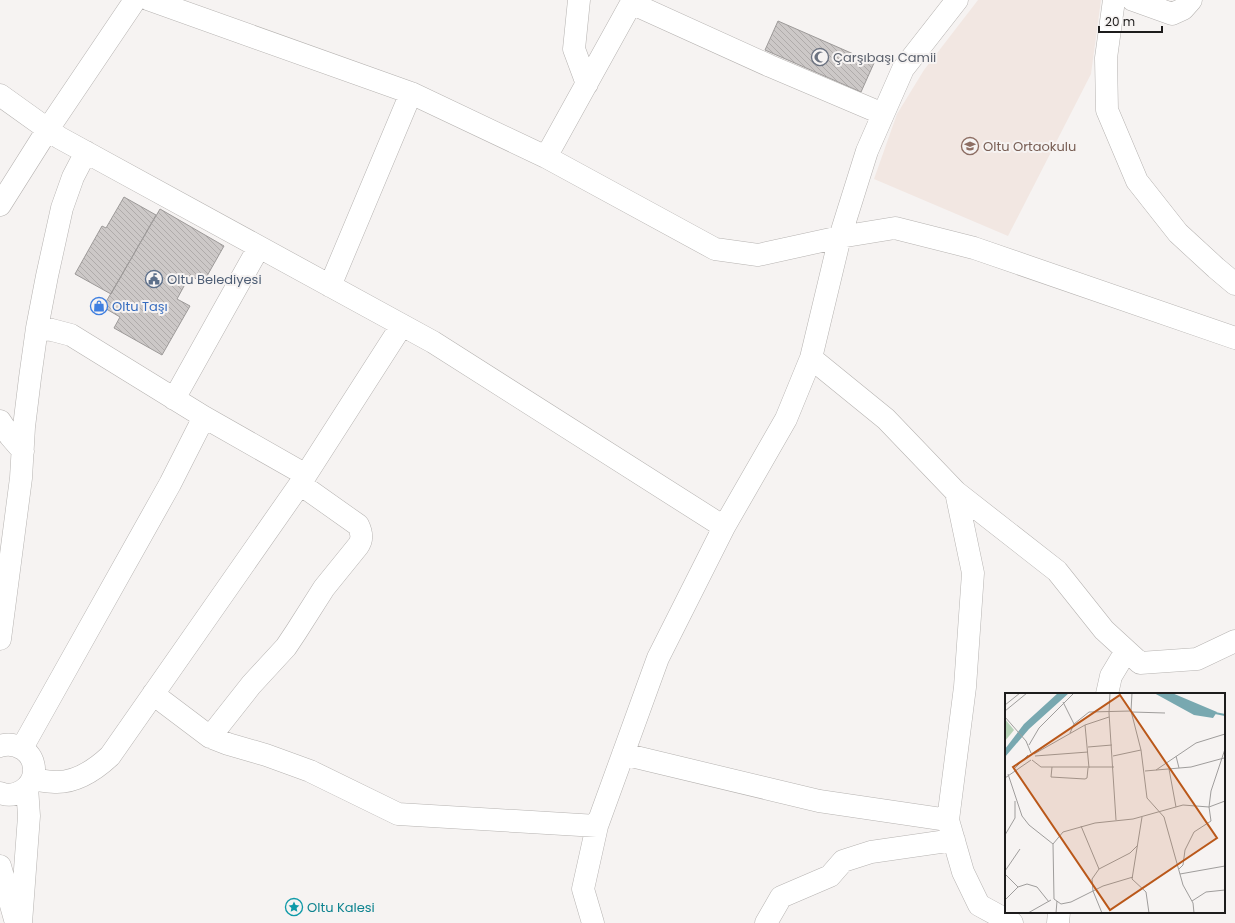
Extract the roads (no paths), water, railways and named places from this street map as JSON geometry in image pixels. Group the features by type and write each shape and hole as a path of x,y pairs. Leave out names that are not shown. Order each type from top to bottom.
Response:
{"street":[{"path":"0,205 48,129 135,0"},
{"path":"150,0 411,93 546,157 715,249 758,255 895,228 974,248 1235,338"},
{"path":"579,0 574,50 587,84"},
{"path":"593,923 583,889 597,826 658,658 724,527 786,419 811,358 840,238 867,151 903,69 957,0"},
{"path":"1114,0 1106,58 1107,110 1137,181 1178,233 1235,284"},
{"path":"1133,0 1172,14 1183,9 1191,0"},
{"path":"546,157 632,2 770,66 883,114"},
{"path":"330,286 411,93"},
{"path":"0,95 60,138 433,342 724,527"},
{"path":"0,640 21,478 30,378 37,328 62,208 73,177 86,152"},
{"path":"174,399 259,247"},
{"path":"0,793 11,795 20,792 29,783 58,782 68,780 90,772 101,765 110,756 303,480 402,325"},
{"path":"37,328 71,335 204,417 303,480 358,525 361,530 361,542 324,588 286,647 251,685 210,737"},
{"path":"811,358 886,419 956,492 1057,571 1104,630 1140,663 1197,659 1235,641"},
{"path":"22,748 170,484 204,417"},
{"path":"0,421 23,451"},
{"path":"956,492 973,573 965,687 951,830 963,872 979,906 1012,923"},
{"path":"1107,693 1111,676 1126,651"},
{"path":"153,694 210,737 310,771 398,814 597,826"},
{"path":"0,746 6,744 15,745 22,748 29,754 33,762 34,771 29,783 21,923"},
{"path":"623,754 819,801 951,830"},
{"path":"766,923 781,897 830,876 843,861 951,830"},
{"path":"0,866 16,923"},
{"path":"1058,923 1060,913"}],"place":[{"name":"Çarşıbaşı Camii","path":"820,57"},
{"name":"Oltu Ortaokulu","path":"970,146"},
{"name":"Oltu Belediyesi","path":"154,279"},
{"name":"Oltu Taşı","path":"99,306"},
{"name":"Oltu Kalesi","path":"294,907"}]}
